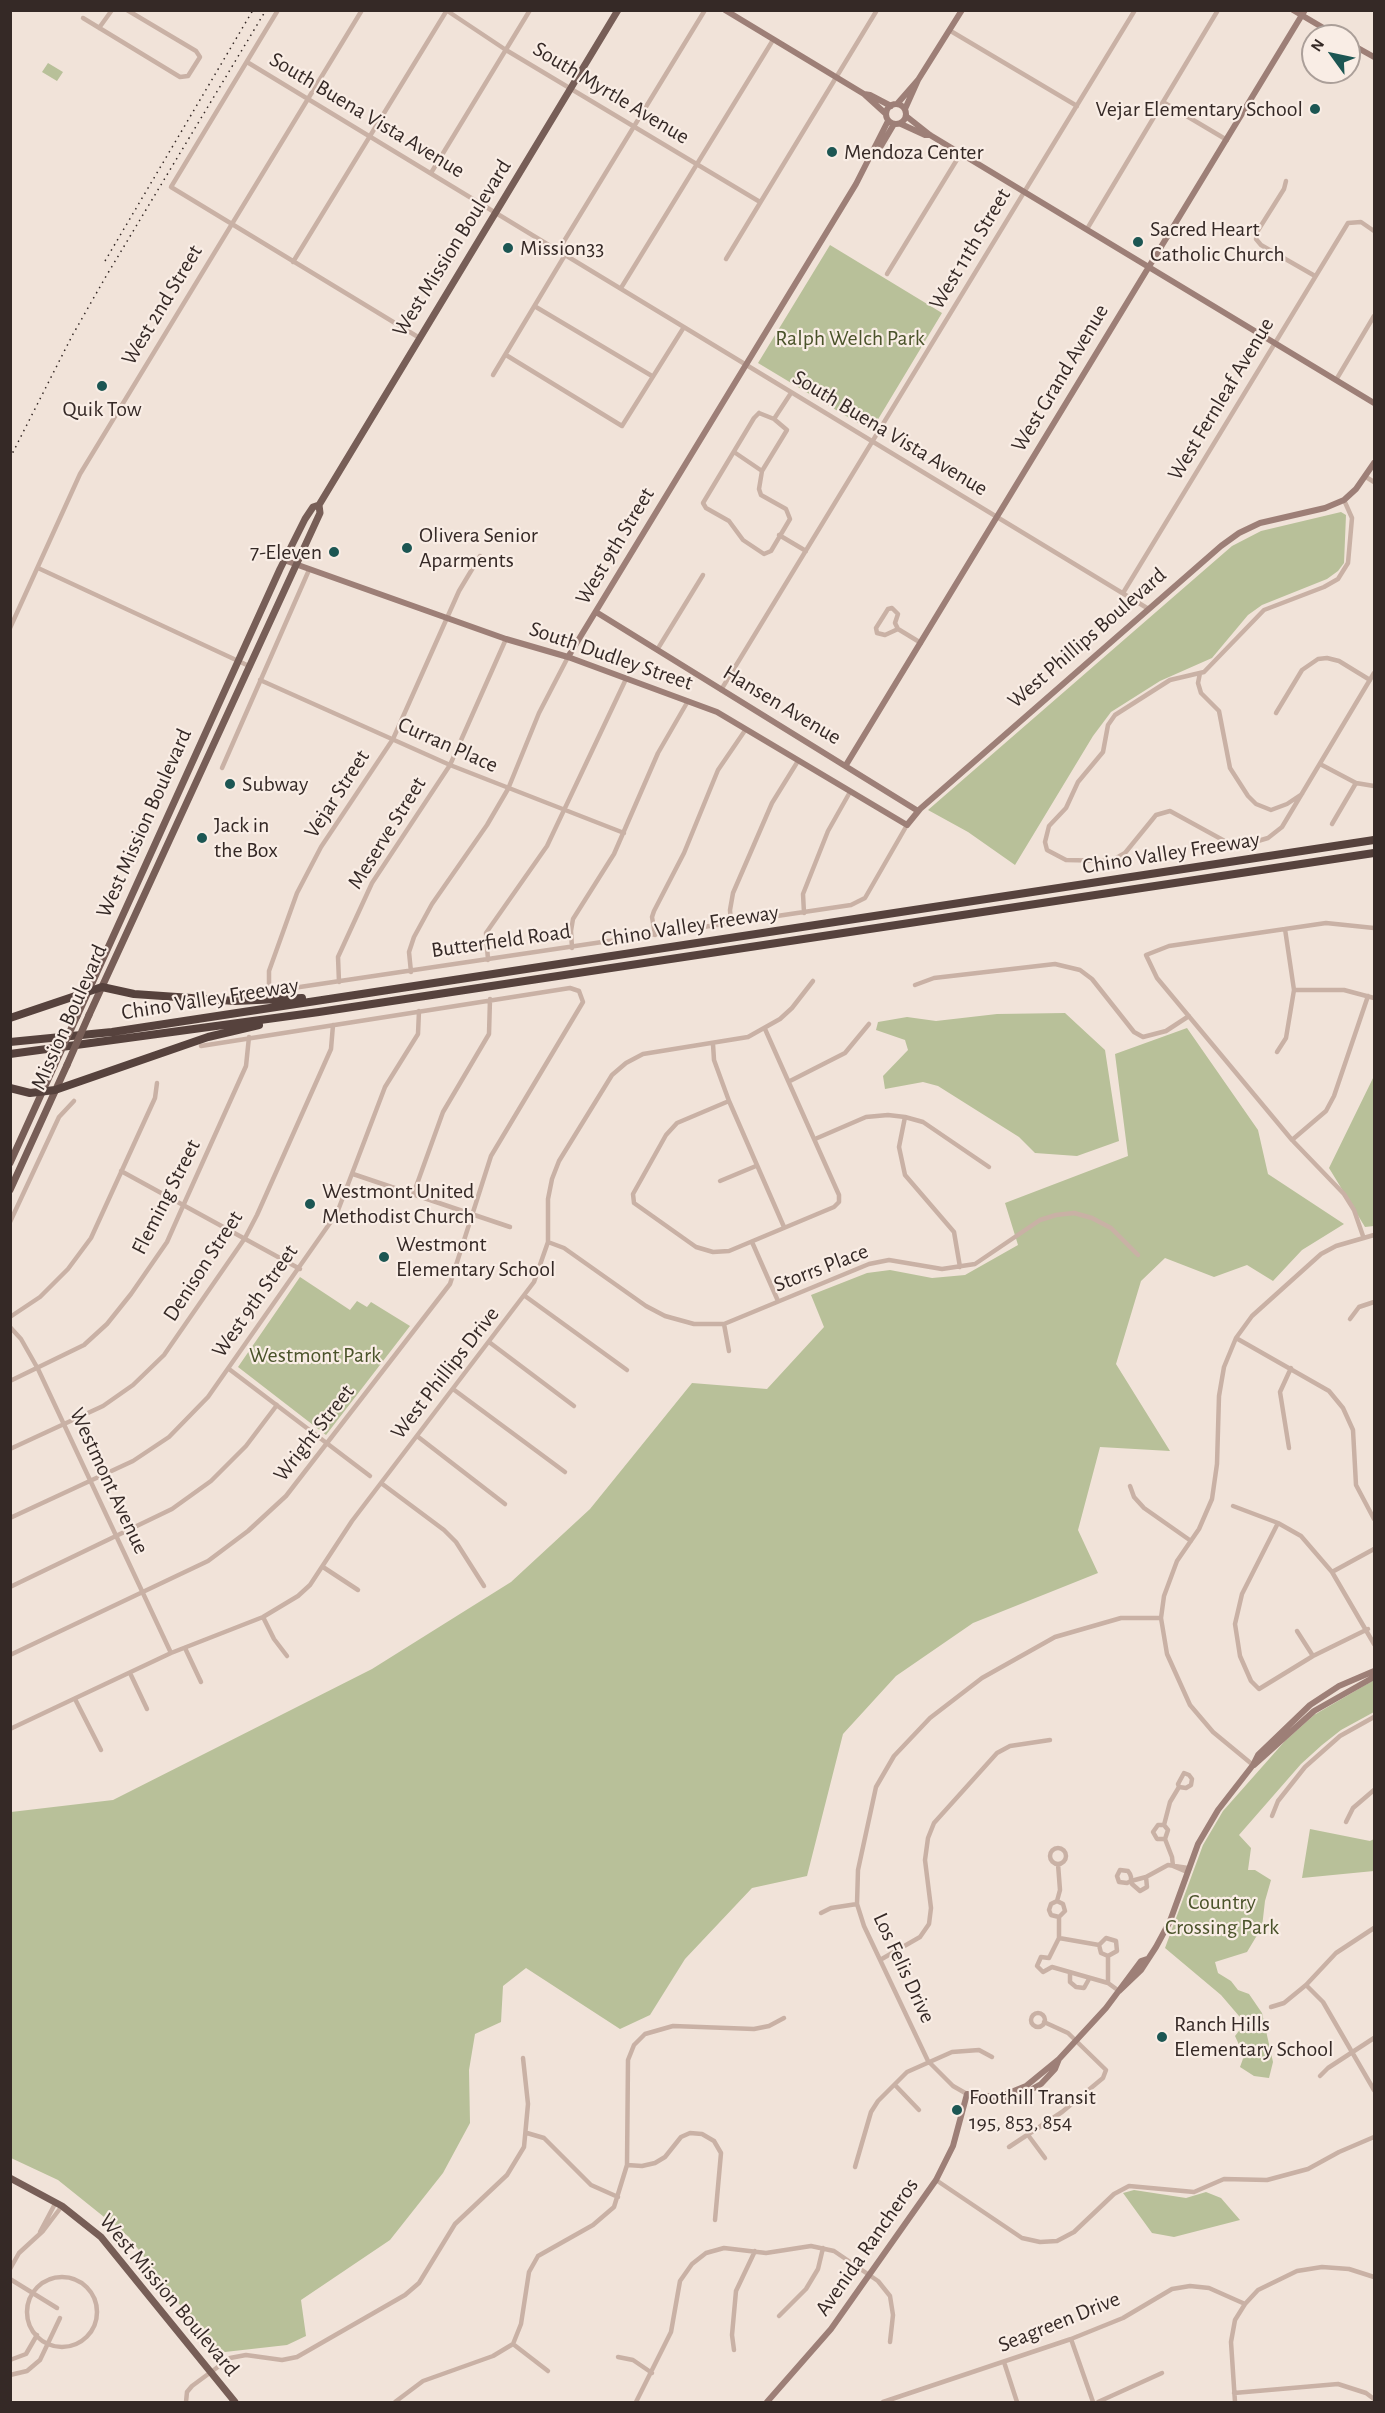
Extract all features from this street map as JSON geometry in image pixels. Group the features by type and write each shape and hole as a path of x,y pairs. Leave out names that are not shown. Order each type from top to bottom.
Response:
{"highway":[{"name":"Chino Valley Freeway","path":"10,1042 112,1032 1374,840"},
{"name":"Chino Valley Freeway","path":"10,1054 319,1012 1374,854"},
{"path":"10,1018 102,987 134,994 235,1001 351,995"},
{"path":"10,1088 30,1093 55,1090 208,1037 319,1012"}],"main road":[{"name":"West Mission Boulevard","path":"296,564 320,513 319,505 418,337 618,10"},
{"name":"West Mission Boulevard","path":"10,1163 238,660 305,519 313,507 319,505"},
{"name":"Mission Boulevard","path":"10,1190 296,564"},
{"name":"West Mission Boulevard","path":"10,2178 59,2204 101,2237 235,2403"}],"street":[{"path":"99,28 112,10"},
{"path":"82,18 180,77 188,76 200,57 196,51 127,10"},
{"path":"278,10 171,187 418,337"},
{"name":"West 2nd Street","path":"10,628 80,474 362,10"},
{"path":"431,173 530,10"},
{"path":"558,251 705,10"},
{"path":"725,10 864,94 892,121 930,135"},
{"path":"726,260 877,10"},
{"path":"892,121 894,105 918,80 962,10"},
{"name":"West 11th Street","path":"721,690 1135,10"},
{"path":"1087,229 1218,10"},
{"path":"1293,10 1304,13 1320,24"},
{"path":"293,262 446,11"},
{"name":"South Myrtle Avenue","path":"446,11 506,50 760,202"},
{"name":"West Grand Avenue","path":"846,765 1304,13"},
{"path":"950,30 1077,106"},
{"path":"621,288 773,40"},
{"name":"South Buena Vista Avenue","path":"247,62 1147,608"},
{"path":"892,121 906,113 918,80"},
{"path":"864,94 870,94 894,105 930,135 1374,403"},
{"path":"1163,102 1227,140"},
{"name":"West 9th Street","path":"411,972 409,952 422,920 487,825 508,789 539,713 568,657 876,149 881,146 892,121"},
{"path":"887,274 961,153"},
{"path":"1286,181 1284,189 1257,232 1256,240 1315,276"},
{"name":"West Fernleaf Avenue","path":"1123,593 1348,223 1361,222 1374,231"},
{"path":"493,375 536,307 565,255"},
{"path":"536,307 652,376"},
{"path":"1336,380 1374,316"},
{"path":"506,355 622,426 684,327"},
{"path":"774,418 791,393"},
{"path":"759,413 774,418 787,430 758,479 761,495 786,509 790,519 771,551 764,554 743,540 729,521 706,508 703,503 759,413"},
{"path":"734,452 762,471"},
{"name":"West Phillips Boulevard","path":"866,898 907,825 918,811 1147,608 1239,533 1274,519 1325,508 1344,500 1366,477 1374,463"},
{"path":"1366,477 1374,482"},
{"path":"1344,500 1352,518 1348,563 1338,579 1324,587 1264,610 1250,621 1224,654 1200,673 1170,680 1115,715 1108,725 1103,752 1078,782 1066,808 1054,819 1045,842 1047,850 1059,858 1111,861 1125,853 1156,815 1170,811 1232,845 1241,846 1275,834 1303,793 1374,673"},
{"path":"779,535 806,551"},
{"name":"Vejar Street","path":"269,993 269,971 297,893 326,839 393,739 459,591 480,556"},
{"name":"South Dudley Street","path":"285,560 506,639 568,657 717,712 907,825"},
{"path":"38,568 249,666"},
{"path":"222,768 309,570"},
{"path":"657,650 703,575"},
{"path":"898,629 885,635 877,633 876,628 888,609 892,608 898,614 896,623 898,629 921,643"},
{"name":"Hansen Avenue","path":"596,612 918,811"},
{"name":"Meserve Street","path":"339,982 338,957 372,883 450,765 506,639"},
{"path":"1276,713 1302,670 1317,659 1327,658 1339,661 1370,680"},
{"path":"1200,673 1198,683 1201,693 1219,711 1230,768 1248,796 1262,808 1271,810 1287,804 1303,793"},
{"path":"488,960 486,933 547,846 566,811 599,733 626,679"},
{"name":"Curran Place","path":"260,680 450,765 624,833"},
{"path":"572,948 573,919 601,877 624,833 658,753 688,701"},
{"path":"655,935 652,917 654,911 684,853 718,770 746,729"},
{"path":"731,923 730,910 733,892 772,803 798,760"},
{"path":"1320,764 1356,783 1374,786"},
{"path":"1332,824 1356,783"},
{"path":"804,913 803,894 828,831 850,792"},
{"name":"Butterfield Road","path":"246,995 804,913 851,905 866,898"},
{"path":"1363,1236 1354,1210 1344,1194 1292,1140 1157,978 1146,955 1169,946 1326,923 1374,928"},
{"path":"1277,1052 1287,1031 1294,990 1285,929"},
{"path":"915,985 934,978 1055,964 1080,970 1092,979 1134,1032 1143,1037 1166,1031 1189,1016"},
{"name":"West Phillips Drive","path":"10,1729 171,1653 263,1617 298,1596 323,1567 381,1482 525,1296 542,1265 548,1242 548,1199 559,1161 612,1076 626,1063 643,1054 748,1038 765,1029 792,1008 813,981"},
{"name":"Wright Street","path":"10,1655 208,1561 248,1531 286,1496 450,1284 456,1270 470,1215 491,1156 501,1135 580,1008 582,995 576,989 490,999"},
{"path":"1294,990 1344,990 1374,998"},
{"path":"1292,1140 1326,1111 1335,1096 1368,996"},
{"path":"201,1046 249,1036 490,999 489,1034 443,1112 412,1195"},
{"name":"West 9th Street","path":"10,1518 133,1461 169,1437 192,1416 229,1369 337,1213 385,1088 418,1034 419,1011"},
{"name":"Denison Street","path":"10,1449 103,1406 133,1385 164,1355 245,1238 331,1048 333,1024"},
{"path":"790,1081 845,1053 869,1024"},
{"path":"729,1101 677,1123 666,1135 633,1194 634,1203 696,1247 713,1252 729,1251 752,1242 834,1207 839,1202 839,1195 765,1029"},
{"name":"Fleming Street","path":"10,1381 84,1345 107,1324 167,1242 246,1066 249,1036"},
{"path":"713,1044 714,1060 729,1101 784,1227"},
{"path":"10,1317 40,1296 68,1269 91,1238 155,1098 157,1083"},
{"path":"10,1222 59,1117 74,1101"},
{"path":"815,1139 866,1117 905,1117 923,1122 989,1167"},
{"path":"905,1117 899,1147 905,1175 954,1232 960,1267"},
{"path":"720,1181 756,1166"},
{"path":"122,1171 300,1269"},
{"path":"353,1174 510,1227"},
{"name":"Storrs Place","path":"548,1242 564,1248 646,1306 665,1316 694,1323 724,1324 869,1264 889,1260 942,1269 975,1264 1040,1220 1074,1213 1092,1218 1112,1228 1138,1255"},
{"path":"1253,1765 1213,1732 1190,1705 1167,1654 1161,1618 1170,1576 1212,1499 1217,1464 1219,1396 1224,1367 1236,1338 1252,1316 1303,1268 1336,1246 1363,1236 1374,1235"},
{"path":"752,1242 778,1301"},
{"path":"525,1296 627,1370"},
{"path":"1350,1318 1359,1307 1374,1302"},
{"path":"724,1324 729,1351"},
{"name":"Westmont Avenue","path":"10,1327 21,1339 38,1369 171,1653"},
{"path":"1236,1338 1329,1391 1343,1408 1353,1430 1356,1485 1374,1519"},
{"path":"489,1342 574,1406"},
{"path":"1289,1448 1280,1392 1291,1368"},
{"path":"229,1369 370,1476"},
{"path":"453,1389 565,1472"},
{"path":"10,1587 172,1509 211,1481 246,1446 277,1405"},
{"path":"417,1436 505,1504"},
{"path":"381,1482 444,1530 456,1542 484,1586"},
{"path":"1131,1486 1134,1497 1144,1508 1191,1541"},
{"path":"1233,1506 1301,1536 1332,1572 1368,1629 1374,1644"},
{"path":"1278,1524 1242,1594 1235,1624 1239,1656 1251,1681 1258,1689 1313,1656 1368,1629"},
{"path":"1332,1572 1374,1549"},
{"path":"323,1567 358,1590"},
{"path":"263,1617 274,1639 287,1656"},
{"name":"Los Felis Drive","path":"967,2094 953,2086 928,2061 864,1926 857,1904 858,1870 876,1787 894,1756 930,1718 982,1678 1055,1637 1121,1618 1161,1618"},
{"path":"1297,1631 1313,1656"},
{"path":"185,1648 201,1682"},
{"path":"967,2094 998,2097 1026,2086 1059,2059 1119,1992 1141,1961 1147,1959 1170,1920 1188,1870 1210,1822 1258,1755 1297,1716 1340,1686 1374,1671"},
{"path":"130,1673 147,1708"},
{"path":"1253,1765 1314,1711 1374,1677"},
{"path":"75,1699 101,1750"},
{"path":"1272,1816 1278,1801 1305,1767 1340,1736 1374,1717"},
{"path":"880,1960 920,1937 929,1924 931,1908 925,1860 928,1838 934,1823 997,1753 1010,1746 1050,1740"},
{"path":"1173,1866 1165,1839 1168,1832 1164,1825 1170,1802 1179,1787"},
{"path":"1346,1822 1353,1808 1374,1790"},
{"path":"1164,1825 1158,1825 1153,1832 1157,1839 1165,1839"},
{"path":"1057,1901 1060,1885 1058,1864"},
{"path":"1146,1877 1148,1884 1143,1891 1136,1889 1131,1881 1146,1877 1164,1866 1188,1870"},
{"path":"1057,1901 1051,1904 1048,1910 1052,1915 1059,1917"},
{"path":"1048,1958 1059,1938 1059,1917 1065,1907 1057,1901"},
{"path":"821,1913 831,1908 857,1904"},
{"path":"1272,2007 1284,2003 1306,1985 1336,1953 1374,1928"},
{"path":"1059,1938 1099,1945"},
{"path":"1099,1945 1106,1938 1116,1941 1117,1951 1108,1956"},
{"path":"1099,1945 1101,1953 1108,1956"},
{"path":"1108,1956 1108,1983"},
{"path":"1048,1958 1041,1957 1037,1966 1043,1972 1052,1967"},
{"path":"1048,1958 1052,1967 1089,1980 1108,1983 1119,1992"},
{"path":"1070,1974 1070,1982 1076,1987 1084,1988 1089,1980"},
{"path":"1306,1985 1323,2002 1374,2090"},
{"path":"395,2403 423,2381 493,2356 513,2344 521,2324 529,2272 538,2256 606,2216 614,2207 627,2165 628,2060 634,2045 645,2034 673,2026 754,2029 784,2018"},
{"path":"1009,2147 1062,2112 1103,2078 1106,2070 1068,2032 1044,2022"},
{"path":"1320,2076 1374,2038"},
{"path":"855,2167 872,2112 907,2072 928,2061 969,2050 979,2050 992,2057"},
{"path":"186,2403 187,2392 230,2358 246,2355 282,2360 297,2357 405,2295 419,2283 455,2224 512,2168 524,2147 528,2104 523,2058"},
{"path":"895,2085 919,2110"},
{"name":"Avenida Rancheros","path":"767,2403 805,2362 870,2276 936,2180 953,2146 967,2094"},
{"path":"527,2133 544,2138 591,2185 618,2197"},
{"path":"627,2165 642,2166 656,2163 665,2157 681,2136 690,2133 702,2134 714,2140 721,2153 716,2220"},
{"path":"1028,2135 1045,2158"},
{"path":"936,2180 1022,2238 1040,2242 1057,2241 1074,2232 1114,2194 1129,2186 1194,2192 1224,2179 1267,2180 1308,2169 1374,2137"},
{"path":"10,2269 19,2253 40,2232 59,2204"},
{"path":"636,2403 671,2332 680,2282 692,2264 706,2253 724,2248 776,2252 811,2246 823,2248 844,2258 878,2281 890,2296 893,2314 890,2342"},
{"path":"779,2316 798,2298 812,2280 823,2248"},
{"path":"734,2350 732,2335 736,2291 741,2275 755,2251"},
{"path":"1235,2403 1231,2342 1236,2320 1245,2304 1258,2290 1297,2271 1322,2267 1340,2268 1374,2277"},
{"path":"67,2277 76,2280 90,2290 96,2305 95,2323 85,2338 66,2346 48,2343 37,2335 28,2318 30,2299 33,2293 47,2281 67,2277"},
{"path":"10,2279 57,2308"},
{"name":"Seagreen Drive","path":"883,2403 1071,2340 1123,2318 1172,2289 1190,2286 1209,2288 1245,2304"},
{"path":"10,2375 33,2367 60,2318"},
{"path":"10,2360 26,2354 37,2335"},
{"path":"1071,2340 1093,2403"},
{"path":"513,2344 548,2371"},
{"path":"618,2357 633,2360 652,2373"},
{"path":"1004,2362 1017,2403"},
{"path":"1098,2403 1162,2373"},
{"path":"1234,2393 1338,2384 1374,2398"}],"green space":[{"path":"48,63 63,72 57,81 42,72"},
{"name":"Ralph Welch Park","path":"830,245 942,313 871,431 758,363"},
{"path":"1341,512 1346,515 1344,563 1338,571 1327,579 1262,605 1248,615 1212,658 1160,681 1111,712 1093,736 1015,865 968,832 928,810 1232,546 1261,531"},
{"path":"1065,1013 1105,1050 1119,1141 1077,1156 1035,1153 1019,1137 938,1086 923,1082 885,1089 883,1076 908,1050 905,1040 876,1030 878,1022 907,1017 936,1021 997,1014"},
{"path":"1187,1028 1258,1130 1268,1174 1344,1224 1302,1250 1273,1281 1247,1265 1214,1277 1165,1258 1141,1281 1116,1364 1170,1451 1100,1447 1078,1530 1098,1573 973,1623 896,1676 843,1734 807,1876 752,1888 685,1959 650,2015 620,2029 526,1968 503,1986 501,2022 475,2034 469,2070 470,2123 443,2173 390,2240 301,2300 306,2336 287,2345 216,2353 129,2237 58,2180 11,2158 11,1812 113,1800 372,1669 511,1582 590,1509 692,1383 767,1389 824,1327 811,1295 867,1273 890,1270 932,1278 965,1275 1018,1245 1005,1203 1128,1156 1115,1054"},
{"path":"1374,1076 1374,1226 1365,1227 1329,1168"},
{"name":"Westmont Park","path":"300,1277 350,1310 357,1301 367,1307 371,1302 410,1326 326,1435 238,1367"},
{"name":"Country Crossing Park","path":"1374,1680 1374,1712 1341,1730 1301,1764 1239,1835 1251,1848 1248,1870 1255,1870 1271,1880 1265,1901 1262,1927 1247,1952 1215,1962 1218,1973 1231,1981 1238,1990 1249,1994 1262,2013 1273,2062 1269,2078 1254,2076 1240,2067 1244,2056 1235,2036 1245,2023 1221,1995 1165,1948 1203,1845 1223,1811 1285,1741 1314,1715"},
{"path":"1310,1829 1370,1841 1374,1839 1374,1871 1302,1878"},
{"path":"1134,2190 1186,2198 1206,2192 1221,2198 1240,2220 1174,2237 1152,2233 1123,2193"}],"railway":[{"path":"105,261 253,10"},
{"path":"10,458 72,336 105,278 266,10"}],"place":[{"name":"Vejar Elementary School","path":"1315,109"},
{"name":"Mendoza Center","path":"832,152"},
{"name":"Sacred Heart Catholic Church","path":"1138,242"},
{"name":"Mission33","path":"508,248"},
{"name":"Quik Tow","path":"102,386"},
{"name":"Olivera Senior Aparments","path":"407,548"},
{"name":"7-Eleven","path":"334,552"},
{"name":"Subway","path":"230,784"},
{"name":"Jack in the Box","path":"202,838"},
{"name":"Westmont United Methodist Church","path":"310,1204"},
{"name":"Westmont Elementary School","path":"384,1257"},
{"name":"Ranch Hills Elementary School","path":"1162,2037"},
{"name":"Foothill Transit 195, 853, 854","path":"957,2110"}]}
